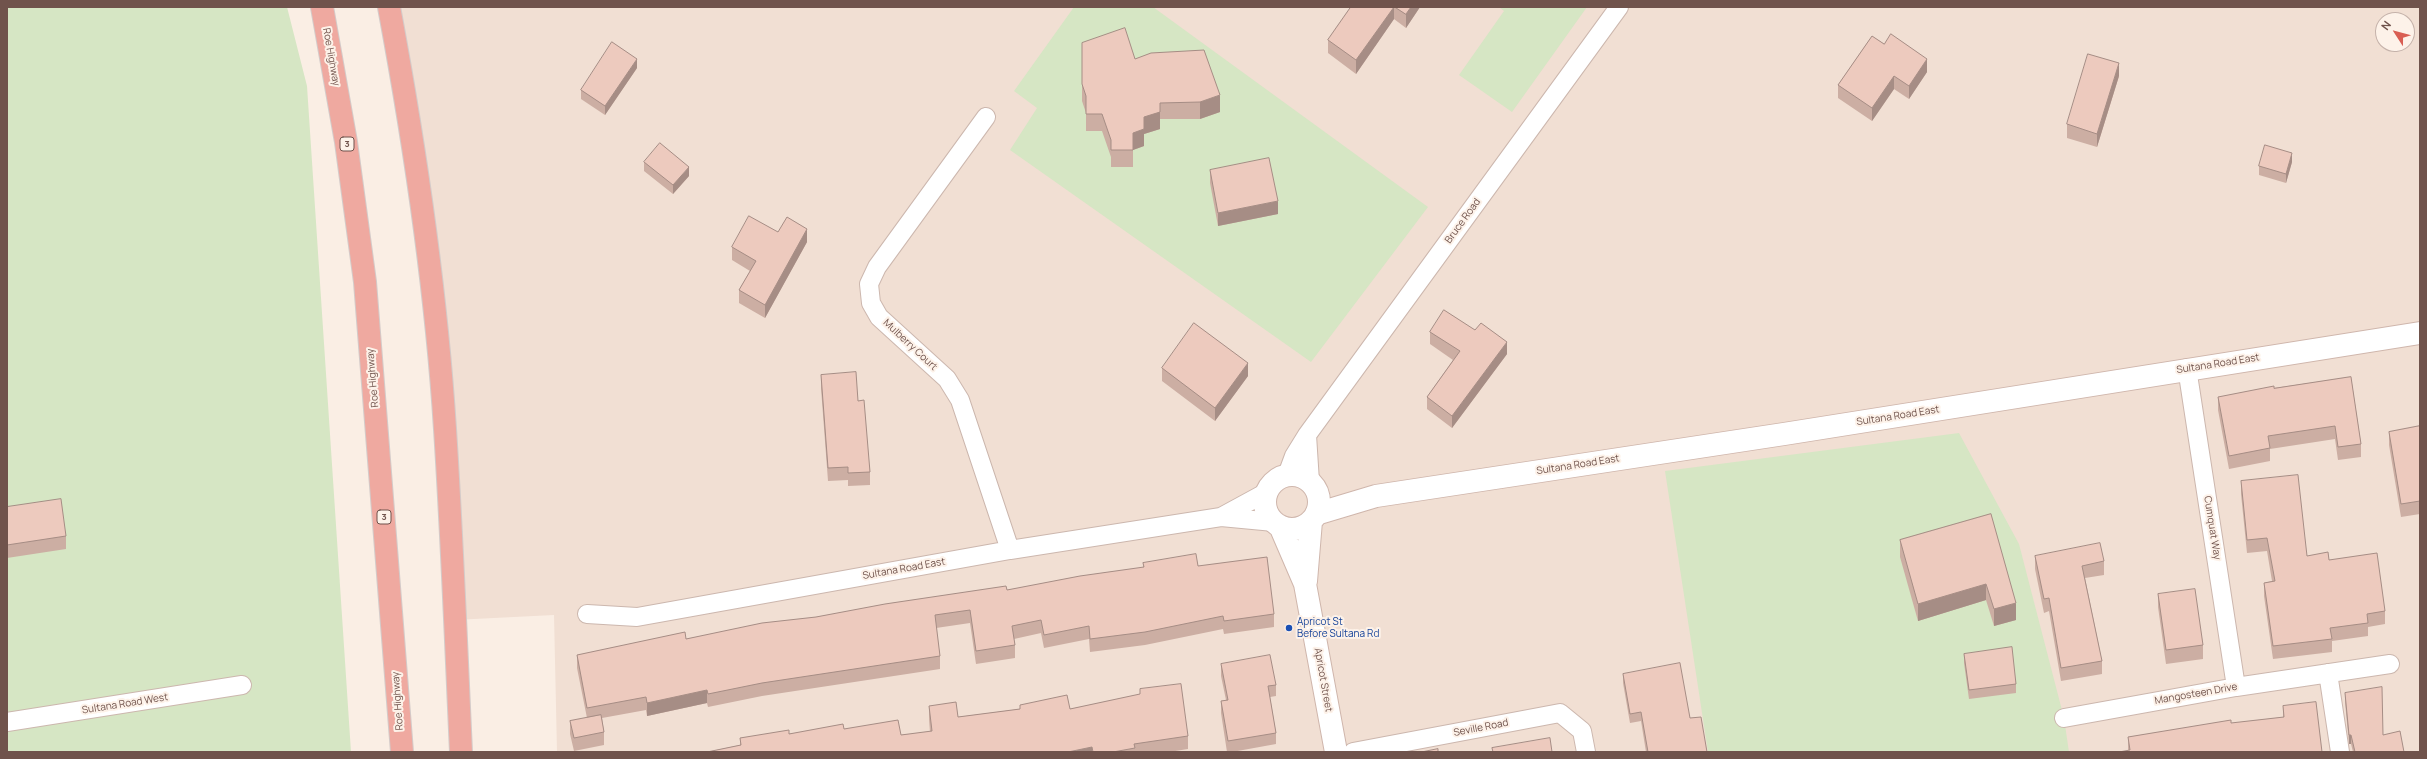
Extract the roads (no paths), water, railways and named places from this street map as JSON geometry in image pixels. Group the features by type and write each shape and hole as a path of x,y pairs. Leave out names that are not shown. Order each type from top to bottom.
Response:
{"highway":[{"name":"Roe Highway","path":"322,7 346,142 365,282 402,752"},
{"path":"389,7 412,133 431,278 445,427 461,752"}],"street":[{"name":"Bruce Road","path":"1287,475 1294,456 1308,435 1619,7"},
{"name":"Mulberry Court","path":"986,117 877,267 869,284 871,303 879,317 946,379 960,400 1010,550"},
{"name":"Sultana Road East","path":"1313,517 1376,496 1792,433 2187,368 2420,333"},
{"name":"Cumquat Way","path":"2187,368 2236,687"},
{"path":"1308,435 1313,486 1319,500 1313,517 1300,527 1288,529 1277,524 1269,516 1265,505 1267,492 1271,484 1287,475 1304,477 1313,486"},
{"name":"Sultana Road East","path":"1313,486 1376,496"},
{"name":"Sultana Road East","path":"1221,517 1267,492"},
{"name":"Sultana Road East","path":"587,614 638,618 1010,550 1221,517 1277,524"},
{"name":"Apricot Street","path":"1306,584 1313,517"},
{"name":"Apricot Street","path":"1277,524 1306,584 1336,752"},
{"name":"Mangosteen Drive","path":"2064,718 2236,687 2390,664"},
{"path":"2328,673 2340,752"},
{"name":"Sultana Road West","path":"7,722 242,685"},
{"name":"Seville Road","path":"1353,752 1560,713 1582,731 1586,752"}],"place":[{"name":"Apricot St Before Sultana Rd","path":"1289,628"}]}
